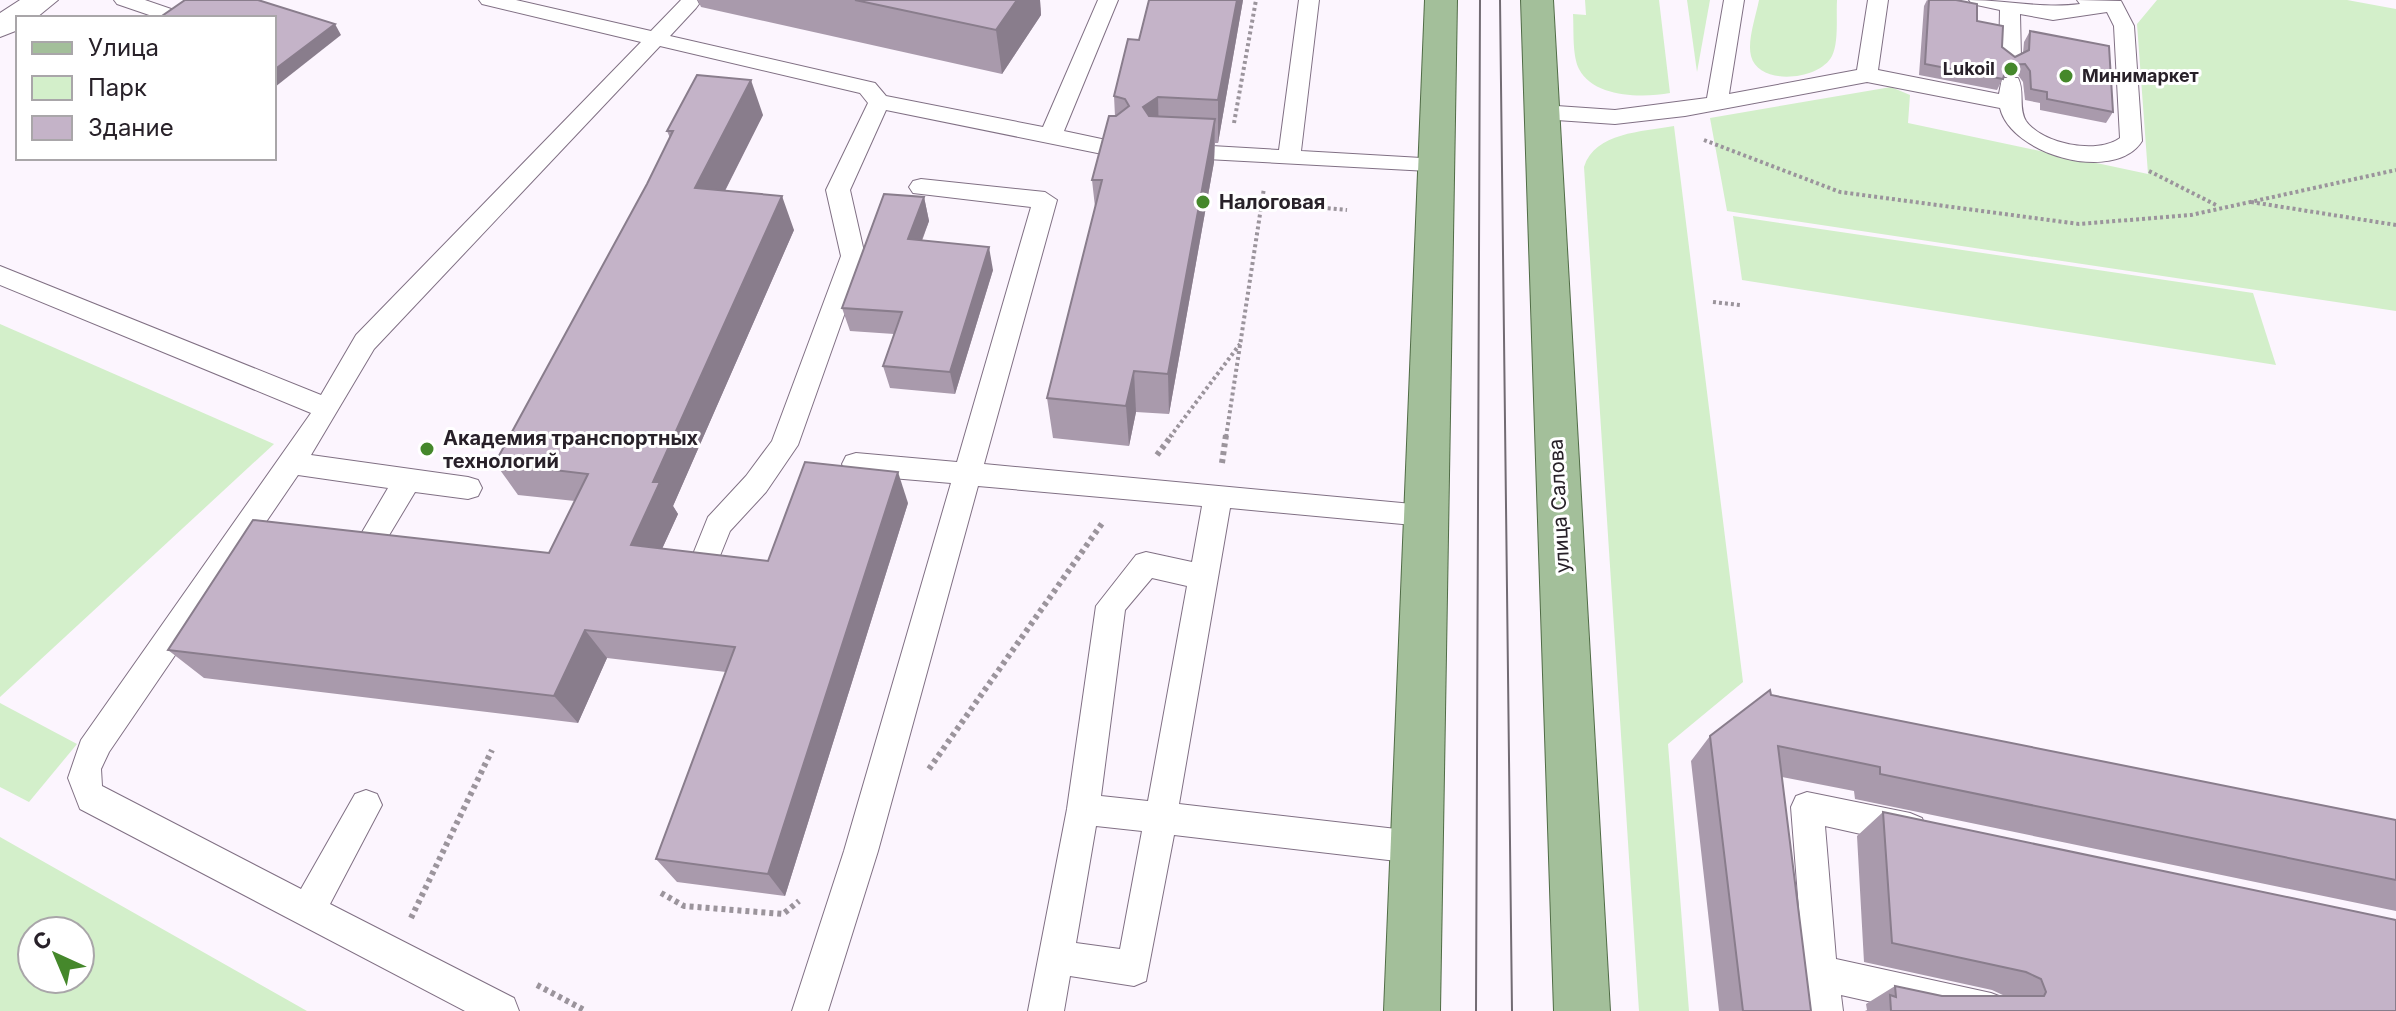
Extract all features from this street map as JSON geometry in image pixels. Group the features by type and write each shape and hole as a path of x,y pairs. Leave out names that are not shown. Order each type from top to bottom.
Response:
{"main road":[{"path":"1412,1011 1424,514 1439,167 1441,0"},
{"name":"улица Салова","path":"1537,0 1582,1011"}],"street":[{"path":"17,16 42,0"}],"lane":[{"path":"124,0 168,8"},
{"path":"489,0 867,88 879,102 1117,149"},
{"path":"1051,135 1108,0"},
{"path":"1279,158 1309,0"},
{"path":"1717,102 1734,0"},
{"path":"1867,75 1878,0"},
{"path":"1979,0 2053,14 2116,2"},
{"path":"2087,0 2116,2"},
{"path":"1542,112 1615,117 1867,75 2010,93 2012,117 2023,132 2041,143 2099,155 2124,150 2131,141 2124,26 2116,2"},
{"path":"501,1011 91,798 82,785 82,772 93,750 291,463 365,342 689,4"},
{"path":"2010,6 2010,58"},
{"path":"701,569 718,525 756,484 784,445 853,256 838,190 879,102"},
{"path":"1159,151 1439,167"},
{"path":"810,1011 861,851 1045,200 921,187"},
{"path":"0,275 327,408"},
{"path":"291,463 468,488"},
{"path":"856,464 1424,514"},
{"path":"375,534 407,480"},
{"path":"1056,957 1134,969 1201,577 1218,496"},
{"path":"1046,1011 1083,809 1111,606 1146,564 1201,577"},
{"path":"308,910 366,805"},
{"path":"1825,1011 1807,807 1946,836"},
{"path":"1083,809 1414,847"},
{"path":"1820,973 1991,1011"}],"path":[{"path":"1218,496 1262,202 1279,158 1233,126 1256,0"},
{"path":"1702,139 1840,192 2079,224 2191,215 2396,170"},
{"path":"2142,166 2219,207"},
{"path":"2246,201 2396,225"},
{"path":"1262,202 1347,210"},
{"path":"1713,302 1740,305"},
{"path":"1129,488 1240,344"},
{"path":"393,955 492,750"}],"green space":[{"path":"1585,0 1659,0 1670,93 1620,94 1607,91 1586,79 1575,57 1573,14 1586,15"},
{"path":"1687,0 1710,0 1697,72"},
{"path":"1759,0 1837,0 1836,44 1832,56 1815,70 1790,77 1777,76 1756,66 1750,43"},
{"path":"2157,0 2347,0 2396,9 2396,311 1727,211 1710,118 1891,87 1910,95 1908,123 2148,174 2137,24"},
{"path":"1674,126 1743,682 1668,744 1689,1011 1639,1011 1584,167 1590,155 1609,140 1634,132"},
{"path":"1733,216 2253,293 2276,365 1742,280"},
{"path":"0,324 274,444 0,697"},
{"path":"0,703 77,744 29,802 0,787"},
{"path":"0,837 307,1011 0,1011"}],"building":[{"path":"185,0 258,0 335,24 276,68 276,16 162,16"},
{"path":"855,0 1017,0 996,30"},
{"path":"1149,0 1237,0 1218,100 1158,97 1143,107 1149,116 1215,119 1168,374 1134,371 1126,406 1047,398 1102,180 1092,180 1109,116 1116,116 1129,106 1125,99 1114,96 1128,39 1139,40"},
{"name":"Lukoil","path":"1929,0 1977,4 1977,21 2003,26 2002,47 2015,57 2029,50 2030,31 2109,46 2113,112 2047,99 2047,92 2031,89 2030,71 2025,64 2007,65 2003,79 1925,64"},
{"path":"697,75 751,80 695,188 782,196 653,482 660,482 631,545 768,561 805,462 898,472 768,874 656,859 735,647 585,630 554,696 168,650 253,520 549,553 588,474 495,463 647,184 673,131 667,131"},
{"path":"884,194 924,197 908,239 989,247 950,372 883,366 902,312 842,308"},
{"path":"1770,690 1771,695 2396,820 2396,880 1880,774 1880,767 1778,746 1811,1011 1743,1011 1710,736"},
{"path":"1883,812 2396,920 2396,1011 1891,1011 1890,995 1896,997 1895,986 1942,996 2044,996 2046,992 2041,979 2026,972 1892,943"}],"tram line":[{"path":"1476,1011 1480,0"},
{"path":"1500,0 1512,1011"}],"place":[{"name":"Lukoil","path":"2011,69"},
{"name":"Минимаркет","path":"2066,76"},
{"name":"Налоговая","path":"1203,202"},
{"name":"Академия транспортных технологий","path":"427,449"}]}
